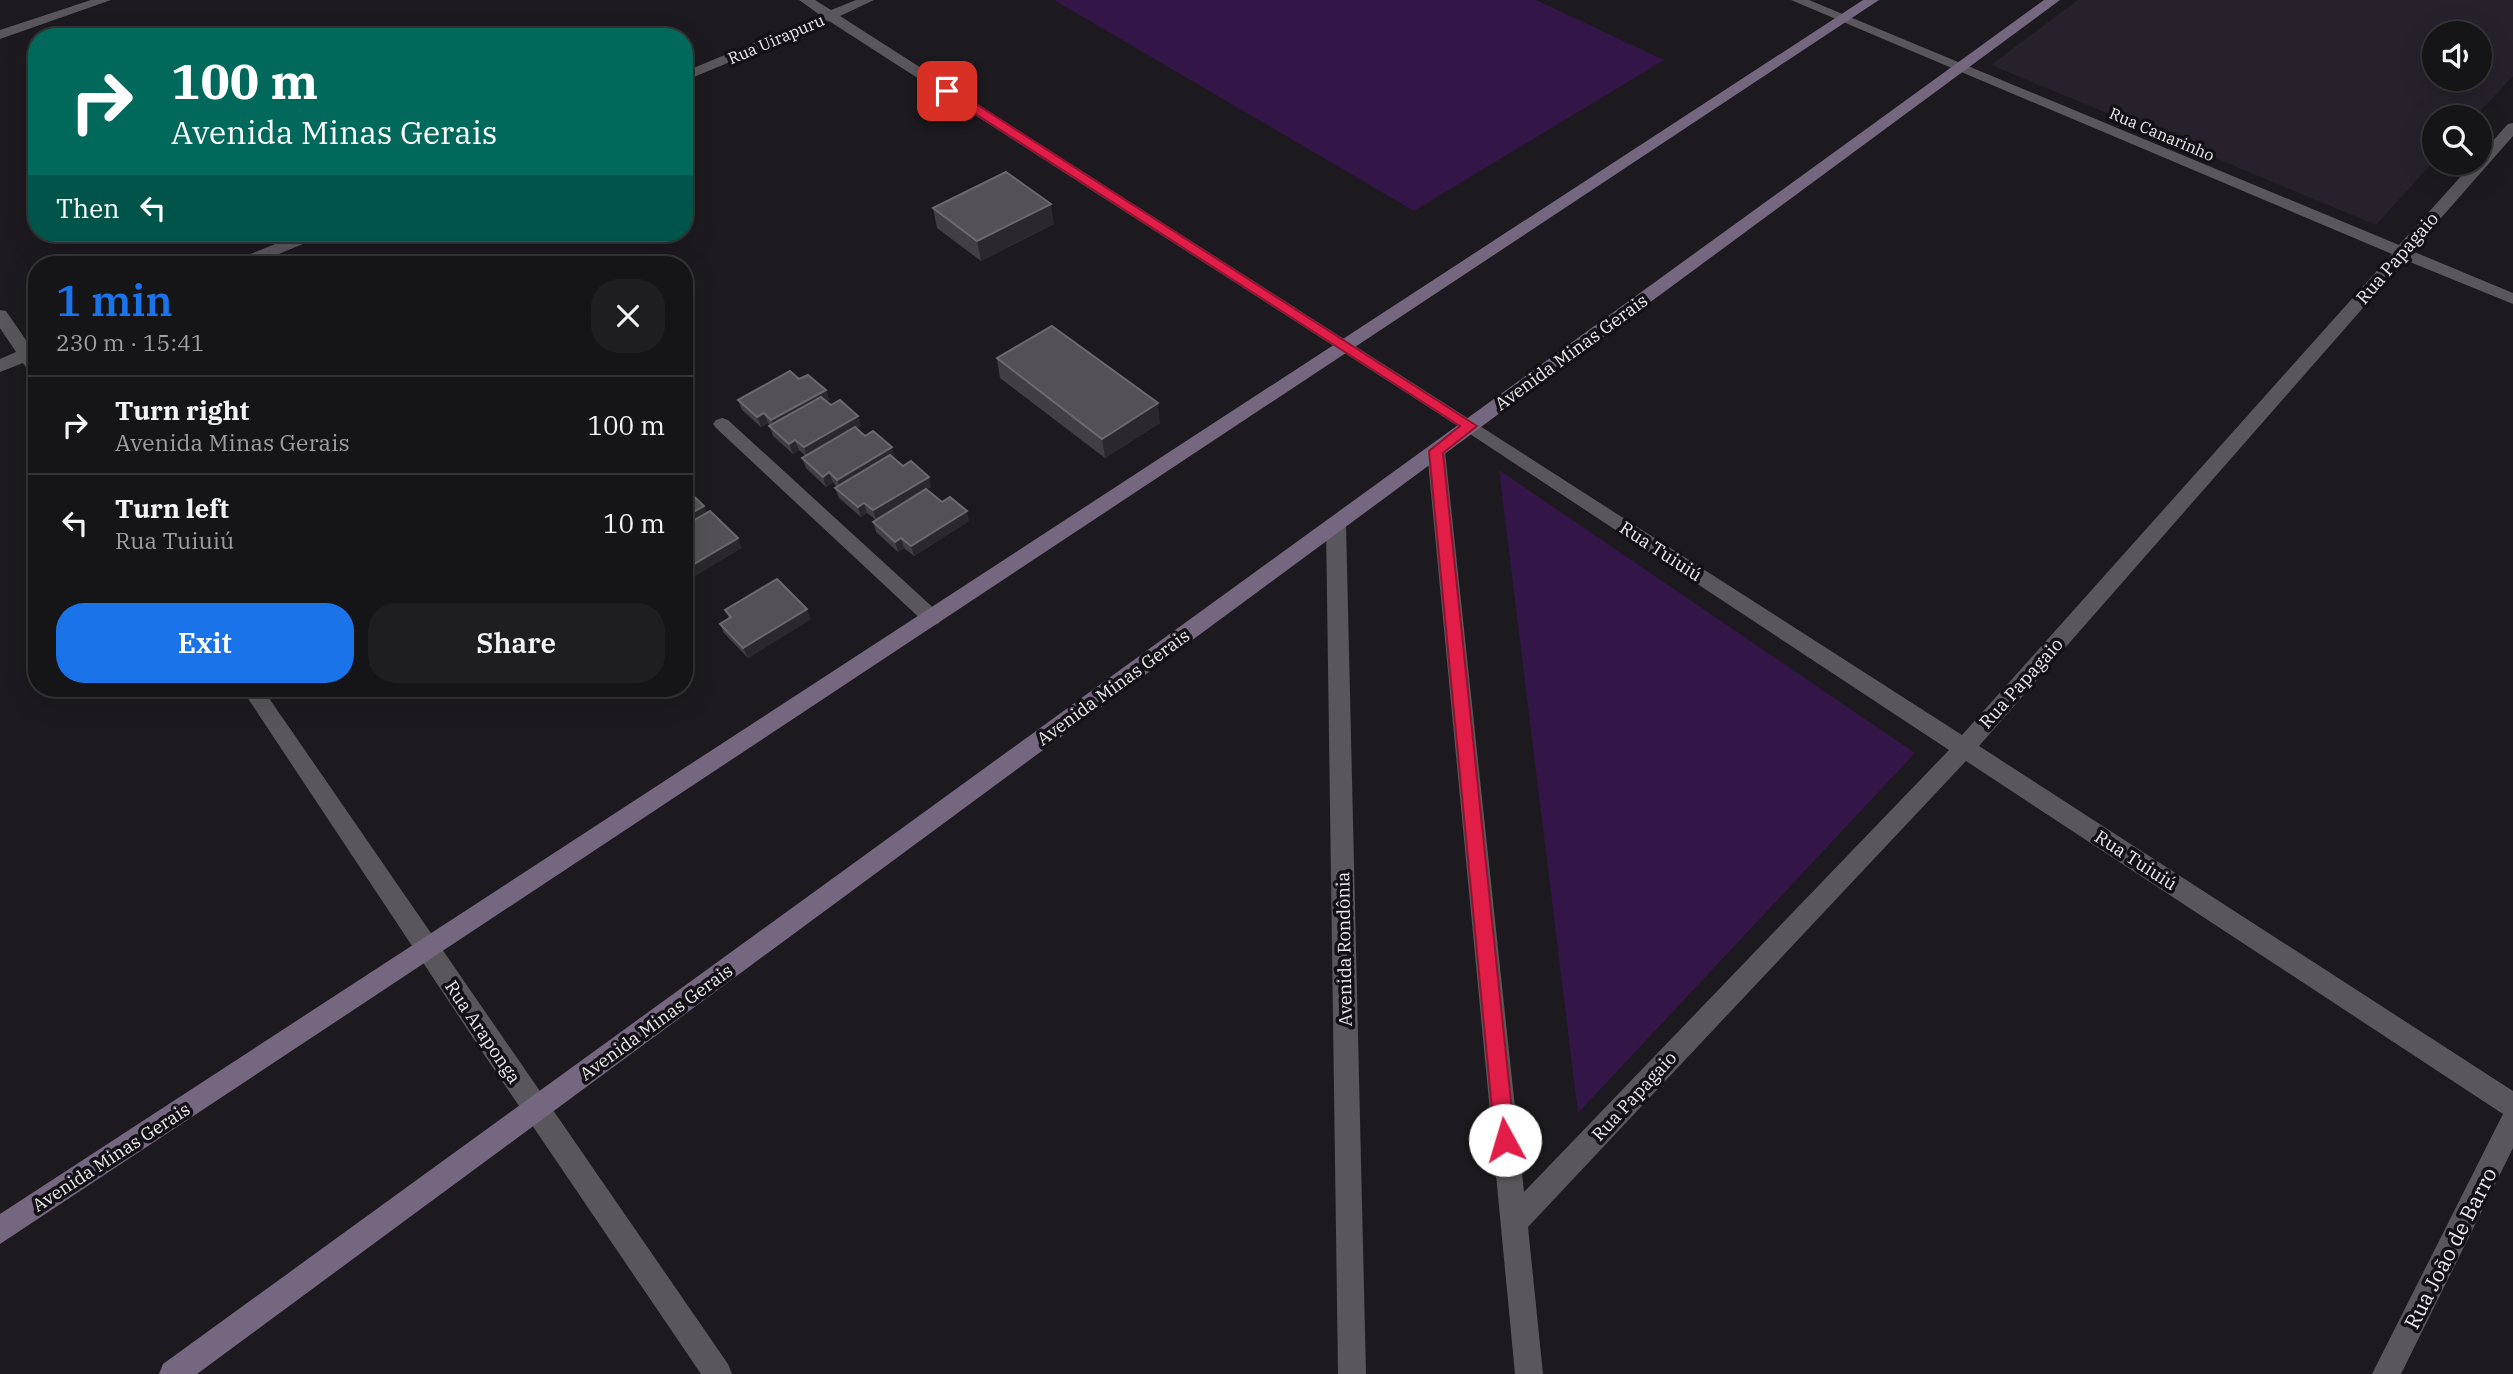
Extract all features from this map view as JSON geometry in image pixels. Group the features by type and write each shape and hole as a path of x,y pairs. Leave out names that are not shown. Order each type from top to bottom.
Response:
{"street":[{"path":"0,35 104,0"},
{"name":"Rua Tuiuiú","path":"806,0 1470,426 2513,1106"},
{"name":"Rua Uirapuru","path":"693,73 867,0"},
{"name":"Rua Canarinho","path":"1798,0 2513,299"},
{"name":"Avenida Minas Gerais","path":"0,1230 1872,0"},
{"name":"Avenida Minas Gerais","path":"173,1374 2053,0"},
{"name":"Rua Papagaio","path":"1513,1223 1964,748 2513,127"},
{"path":"260,256 294,242"},
{"path":"0,315 28,348"},
{"path":"0,366 28,355"},
{"path":"722,424 932,618"},
{"path":"1436,451 1529,1374"},
{"name":"Avenida Rondônia","path":"1336,524 1352,1374"},
{"name":"Rua Araponga","path":"257,697 718,1374"},
{"name":"Rua João de Barro","path":"2386,1374 2513,1121"}],"shaded area":[{"path":"1054,0 1536,0 1664,60 1414,211"},
{"path":"2078,0 2513,0 2513,76 2486,105 2422,105 2422,174 2376,225 1991,65"},
{"path":"1499,470 1915,753 1578,1113"}],"building":[{"path":"1006,172 1051,204 977,241 933,208"},
{"path":"1052,326 1158,403 1102,439 997,358"},
{"path":"790,371 799,379 808,375 826,390 771,420 764,413 757,417 738,400"},
{"path":"821,397 831,405 840,400 858,416 804,447 795,440 789,444 769,426"},
{"path":"855,427 865,436 873,431 892,447 837,480 829,472 823,477 802,458"},
{"path":"890,455 903,466 911,461 929,477 873,510 864,503 858,507 835,488"},
{"path":"926,489 942,502 950,497 967,511 911,546 901,538 895,542 873,522"},
{"path":"693,496 704,506 693,512"},
{"path":"710,511 738,538 693,565 693,521"},
{"path":"777,579 807,609 743,648 720,624 731,617 725,610"}],"route":[{"path":"947,91 1470,426 1436,451 1505,1140"}]}
